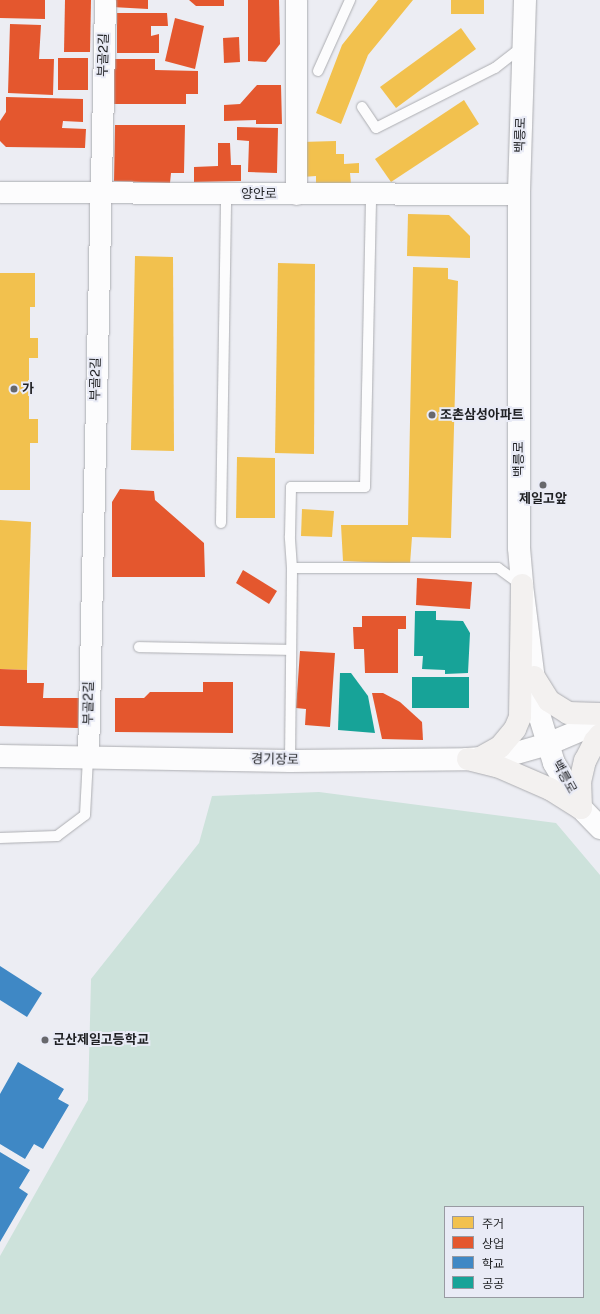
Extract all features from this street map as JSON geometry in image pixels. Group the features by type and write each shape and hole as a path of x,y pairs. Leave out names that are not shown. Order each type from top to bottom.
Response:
{"main road":[{"path":"474,759 500,747 515,729 520,717 522,585"},
{"path":"534,677 549,701 568,713 600,714"},
{"path":"581,808 580,782 585,761 600,736"},
{"path":"474,759 496,766 550,790 581,808"}],"street":[{"name":"부골2길","path":"88,757 105,0"},
{"path":"296,0 296,194"},
{"name":"백릉로","path":"525,0 519,194 519,540 522,585 538,711 548,744 554,762 581,808 600,828"},
{"name":"양안로","path":"0,192 100,194 519,194"},
{"name":"경기장로","path":"0,756 290,761 474,759 506,756 548,744 600,722"}],"lane":[{"path":"318,71 350,0"},
{"path":"362,107 376,128 495,68 524,45"},
{"path":"221,523 226,194"},
{"path":"290,761 292,568 290,536 291,487 365,487 371,194"},
{"path":"292,568 498,568 522,585"},
{"path":"139,647 290,650"},
{"path":"0,838 57,836 85,815 88,757"}],"green space":[{"path":"319,792 556,823 600,875 600,1314 0,1314 0,1256 88,1100 91,979 199,843 212,796"}],"building: 주거":[{"path":"378,0 413,0 368,55 341,124 316,113 342,45"},
{"path":"451,0 484,0 484,14 451,14"},
{"path":"461,28 476,49 396,108 380,87"},
{"path":"464,100 479,124 391,182 375,159"},
{"path":"336,141 336,154 344,154 344,164 359,163 359,173 350,173 351,184 316,185 316,176 302,177 301,142"},
{"path":"408,214 449,215 470,236 470,258 407,256"},
{"path":"135,256 173,257 174,451 131,450"},
{"path":"278,263 315,264 314,454 275,453"},
{"name":"조촌삼성아파트","path":"413,267 448,268 448,279 458,281 451,538 412,537 410,564 343,561 341,525 408,525"},
{"name":"가","path":"0,273 35,273 35,307 30,307 30,338 38,338 38,358 29,358 29,419 38,419 38,443 30,443 30,490 0,490"},
{"path":"237,457 275,458 275,518 236,518"},
{"path":"302,509 334,511 332,537 301,536"},
{"path":"0,520 31,522 27,670 0,669"}],"building: 상업":[{"path":"0,0 45,0 45,19 0,18"},
{"path":"65,0 91,0 90,52 64,52"},
{"path":"113,0 148,0 148,9 112,7"},
{"path":"189,0 224,0 224,6 196,6"},
{"path":"248,0 279,0 280,44 266,62 248,61"},
{"path":"117,13 167,13 168,26 151,26 151,36 159,34 159,53 117,53"},
{"path":"175,18 204,26 195,69 165,61"},
{"path":"10,24 41,25 39,59 54,59 53,95 8,93"},
{"path":"239,37 240,62 224,63 223,38"},
{"path":"58,58 88,58 88,90 58,90"},
{"path":"113,59 155,59 155,70 198,71 198,94 186,94 186,104 113,104"},
{"path":"257,85 281,85 282,124 256,124 256,120 224,121 224,105 240,104"},
{"path":"6,97 83,99 83,122 63,121 62,128 86,129 85,148 6,147 0,141 0,121 6,112"},
{"path":"115,125 185,125 184,173 171,173 170,183 114,181"},
{"path":"237,127 278,128 277,173 248,172 249,141 237,140"},
{"path":"218,143 230,143 231,165 241,165 241,181 194,182 194,167 218,166"},
{"path":"120,489 154,491 155,500 204,543 205,577 112,577 112,502"},
{"path":"243,570 277,591 269,604 236,583"},
{"path":"417,578 472,582 470,609 416,605"},
{"path":"362,616 406,616 406,629 398,629 398,673 365,673 364,649 354,649 353,627 362,627"},
{"path":"300,651 335,653 330,727 305,725 306,709 296,708"},
{"path":"0,669 27,670 27,683 44,683 43,698 79,698 78,728 0,726"},
{"path":"203,682 233,682 233,733 115,732 115,698 144,698 150,692 203,692"},
{"path":"372,693 383,693 400,702 422,722 423,740 382,739"}],"building: 학교":[{"path":"0,966 42,993 27,1017 0,1000"},
{"path":"18,1062 64,1089 58,1099 69,1105 43,1149 34,1144 25,1159 0,1144 0,1094"},
{"path":"0,1152 30,1170 19,1188 28,1194 0,1242"}],"building: 공공":[{"path":"415,611 436,611 436,620 463,621 470,633 468,673 445,674 445,670 422,669 423,656 414,656"},
{"path":"340,673 351,673 368,696 375,733 338,730"},
{"path":"412,677 469,677 469,708 412,708"}],"place":[{"name":"가","path":"14,389"},
{"name":"조촌삼성아파트","path":"432,415"},
{"name":"제일고앞","path":"543,485"},
{"name":"군산제일고등학교","path":"45,1040"}]}
